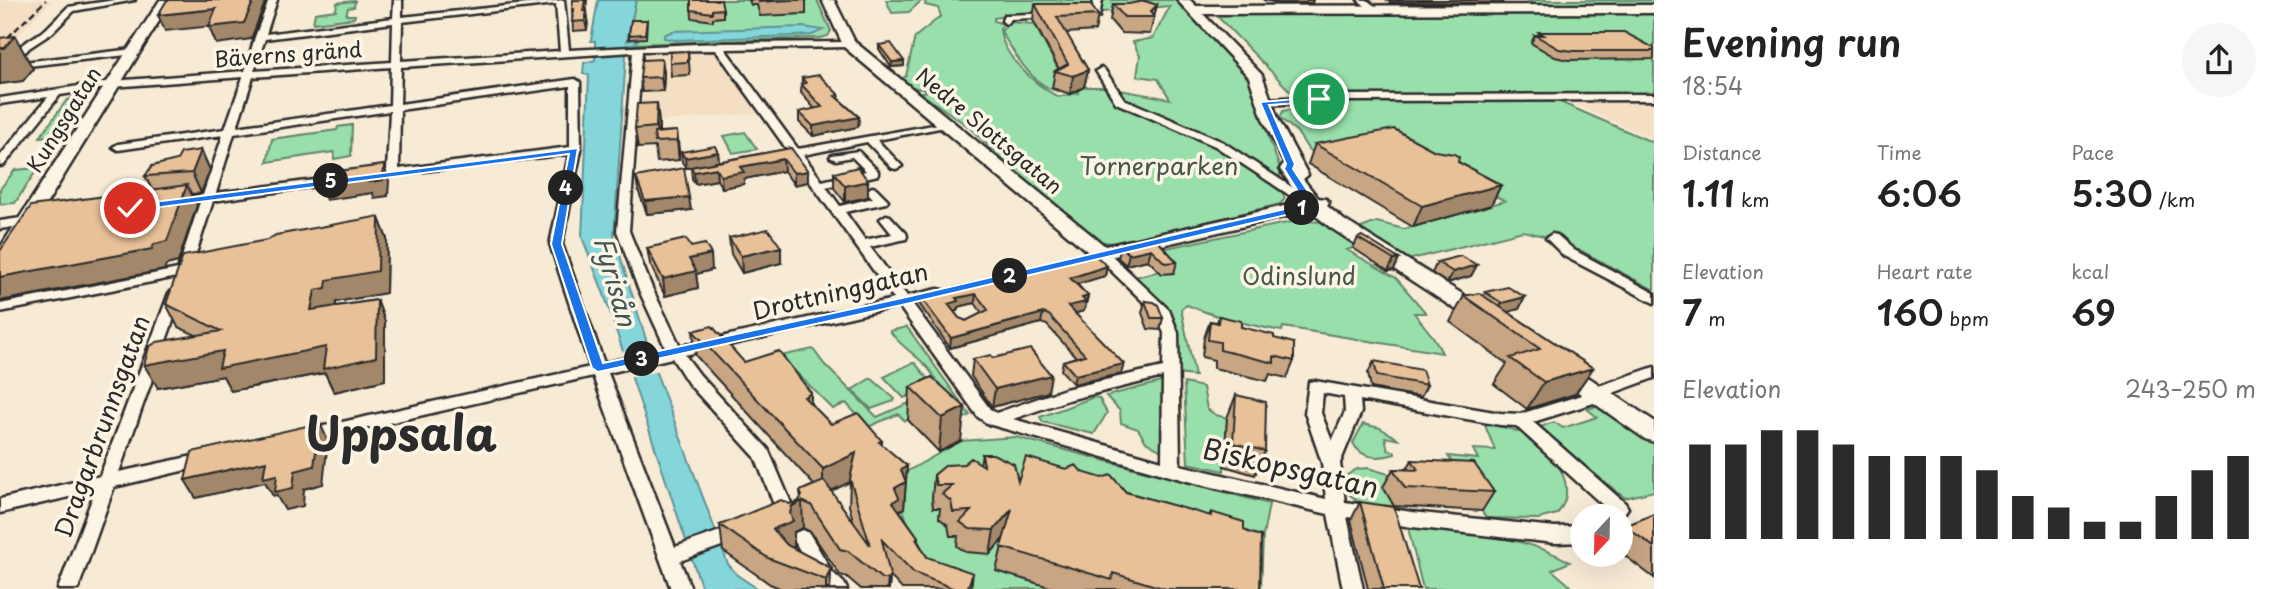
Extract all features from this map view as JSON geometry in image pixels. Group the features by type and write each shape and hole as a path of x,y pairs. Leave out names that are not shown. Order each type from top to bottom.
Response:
{"street":[{"path":"3,70 26,46 49,31 65,12 75,7 131,0"},
{"name":"Kungsgatan","path":"0,262 166,0"},
{"name":"Dragarbrunnsgatan","path":"68,589 210,198 259,37 273,0"},
{"path":"393,172 400,107 398,0"},
{"path":"259,37 560,0 565,53"},
{"path":"835,0 828,0 849,44"},
{"path":"1072,15 1096,15 1098,0"},
{"path":"1362,0 1377,11"},
{"path":"1189,5 1377,11 1654,9"},
{"path":"1189,5 1255,75 1264,89 1264,102 1291,164 1316,204"},
{"path":"1006,21 1007,17 1016,15 1060,15"},
{"name":"Bäverns gränd","path":"0,101 112,84 249,74 632,49 849,44"},
{"name":"Nedre Slottsgatan","path":"849,44 1101,253"},
{"path":"718,46 984,413 994,420 1065,396 1171,370"},
{"path":"632,49 624,231 666,354 694,379 762,454 793,524 826,579 837,589"},
{"path":"3,70 133,52"},
{"path":"1101,71 1120,101 1219,144 1289,185 1349,233 1503,331"},
{"path":"118,147 575,82 575,150 556,244 598,368 676,555 681,589"},
{"path":"0,163 56,93"},
{"path":"1264,102 1342,98 1654,97"},
{"path":"778,157 946,124"},
{"path":"870,139 896,166"},
{"path":"361,177 575,150"},
{"path":"819,185 874,173 854,153 836,157"},
{"path":"1289,185 1291,164"},
{"path":"170,203 347,179"},
{"path":"627,186 645,182"},
{"path":"837,210 882,200 873,191"},
{"path":"1074,260 1316,204"},
{"path":"0,225 50,218"},
{"path":"861,244 901,236 886,219"},
{"path":"1552,238 1569,253 1654,299"},
{"path":"1101,253 1164,313 1171,333 1171,468"},
{"path":"0,308 210,267"},
{"name":"Drottninggatan","path":"598,368 953,289"},
{"path":"1536,353 1654,433"},
{"path":"289,440 598,368"},
{"path":"1353,589 1336,507 1331,463 1313,413 1315,386 1340,386 1500,419 1520,420 1591,398 1596,393 1654,372"},
{"path":"1331,463 1353,412 1340,386"},
{"name":"Biskopsgatan","path":"994,420 1273,495 1391,517 1570,534"},
{"path":"1520,420 1614,504"},
{"path":"0,506 225,455"},
{"path":"676,555 762,524 793,524"}],"shaded area":[{"path":"0,0 52,0 0,54"},
{"path":"1364,0 1519,0 1544,9 1379,11"},
{"path":"715,51 760,113 640,123 646,54"},
{"path":"1593,101 1654,101 1654,139 1575,105"}],"green space":[{"path":"636,0 817,0 831,31 828,36 820,38 632,44 636,43 627,42"},
{"path":"886,0 926,0 909,12 892,13"},
{"name":"Tornerparken","path":"926,0 1175,0 1251,77 1280,168 1280,178 1270,183 1282,192 1285,199 1280,204 1135,240 1117,244 1099,241 1056,212 969,127 919,92 931,91 907,86 903,78 906,76 915,37 941,16 938,8 925,5","holes":["1170,6 1153,38 1133,42 1140,56 1137,76 1158,79 1170,99 1103,87 1078,87 1078,93 1058,97 1030,77 1013,59 1002,39 1000,28 1004,24 994,21 994,18 1024,13 1091,13"]},
{"path":"1526,0 1654,0 1654,94 1294,95 1215,14 1557,13"},
{"path":"355,1 354,7 348,8 346,15 355,15 354,18 313,23 315,13 336,10 337,3"},
{"path":"1010,22 1034,24 1066,84 1056,89 1057,91 1048,88 1031,75 1001,31"},
{"path":"76,96 84,97 53,146 44,147 51,136 40,137 66,101"},
{"path":"1553,99 1654,143 1654,290 1580,250 1569,253 1552,238 1523,231 1400,262 1353,231 1377,222 1404,229 1505,201 1460,177 1321,157 1308,149 1297,132 1280,118 1283,111 1345,100"},
{"path":"352,125 351,156 334,159 334,152 267,162 272,139 337,130 338,127"},
{"path":"745,132 757,149 733,153 724,136"},
{"path":"38,168 15,203 0,204 0,189 15,170"},
{"name":"Odinslund","path":"1296,221 1329,222 1364,244 1347,250 1396,278 1426,313 1414,313 1442,353 1283,327 1282,331 1269,329 1187,305 1181,309 1195,376 1176,374 1174,335 1135,277 1160,271 1157,250"},
{"path":"907,327 970,415 948,428 929,410 905,421 898,414 868,427 846,403 833,409 780,356 813,349 824,364 877,417 939,390 931,372 890,331"},
{"path":"915,363 933,385 904,398 884,377"},
{"path":"871,378 895,399 894,401 871,409 852,390"},
{"path":"1165,381 1165,453 1146,442 1138,429 1121,423 1120,411 1106,396"},
{"path":"1184,383 1203,387 1207,409 1227,418 1224,471 1188,463"},
{"path":"1094,397 1099,398 1107,413 1094,434 1043,422 1040,417"},
{"path":"1598,406 1607,409 1654,442 1654,491 1625,498 1537,428 1554,422 1563,428 1597,417 1587,409"},
{"path":"1484,423 1522,433 1543,447 1552,457 1564,479 1566,491 1564,503 1557,514 1538,519 1486,518 1448,456 1478,459 1473,449 1495,450"},
{"path":"1363,424 1380,428 1400,440 1385,437 1388,450 1395,454 1371,456 1356,448 1353,443"},
{"path":"1016,437 1269,504 1263,536 1261,589 973,589 942,576 920,550 892,480 961,441"},
{"path":"1368,468 1402,478 1384,487 1394,506 1361,504 1349,494 1347,475 1357,469"},
{"path":"1408,528 1491,536 1532,546 1570,562 1552,570 1574,589 1423,589"}],"water":[{"name":"Fyrisån","path":"598,0 636,0 627,41 638,39 636,43 628,45 624,53 614,236 657,375 728,564 737,575 758,589 702,589 605,297 582,237 589,75 583,74 584,63 595,60 595,41 591,41"},
{"path":"803,27 823,30 812,35 795,36 675,40 664,38 664,35 673,31"}],"pier":[{"path":"652,345 660,371 628,377 620,352"}],"building":[{"path":"167,0 254,0 244,23 209,27 216,9 158,15"},
{"path":"573,0 585,0 585,21 572,22"},
{"path":"691,0 721,0 723,9 712,10 712,13 691,10"},
{"path":"759,0 791,0 759,2"},
{"path":"1145,1 1157,5 1150,12 1154,17 1124,17 1113,4 1128,4"},
{"path":"1035,4 1090,4 1098,15 1057,17 1088,70 1073,76 1055,71 1068,64"},
{"path":"631,20 647,20 645,34 629,35"},
{"path":"1539,32 1624,32 1654,48 1654,51 1559,49 1535,35 1544,35"},
{"path":"15,36 4,48 0,48 0,38"},
{"path":"891,43 904,61 892,62 879,45"},
{"path":"688,51 688,62 670,63 670,52"},
{"path":"662,59 661,77 640,78 642,60"},
{"path":"819,75 839,95 835,96 859,117 813,126 799,112 822,107 801,84 806,83 802,78"},
{"path":"657,103 656,127 635,129 637,104"},
{"path":"1394,129 1435,151 1454,154 1459,157 1458,162 1501,185 1422,206 1315,144"},
{"path":"677,131 677,141 655,142 654,133"},
{"path":"715,146 718,152 685,158 681,152"},
{"path":"791,148 808,171 794,173 783,159 740,167 744,172 721,176 716,168 694,172 691,167"},
{"path":"201,150 192,173 145,176 152,166 177,160 181,153"},
{"path":"384,165 383,180 369,182 370,178 320,184 323,173"},
{"path":"858,167 868,181 845,186 834,173"},
{"path":"684,168 689,197 645,201 636,177"},
{"path":"187,185 167,241 154,244 152,249 0,277 0,251 31,206"},
{"path":"379,218 378,271 327,280 326,288 315,290 311,310 377,300 376,357 323,369 326,347 219,368 223,351 144,365 149,347 157,342 221,331 166,304 183,256"},
{"path":"768,229 781,247 741,256 729,238"},
{"path":"1362,236 1399,259 1394,260 1358,238"},
{"path":"686,239 691,247 705,244 711,254 689,259 696,271 663,279 647,248"},
{"path":"1156,239 1177,262 1165,263 1151,249 1129,254 1121,247"},
{"path":"1094,254 1107,266 1070,278 1088,296 1082,298 1086,302 1068,306 1124,364 1075,375 1063,361 1085,355 1049,315 1043,313 951,338 920,296","holes":["976,294 988,310 966,321 959,318 948,304 958,301 956,298"]},
{"path":"1461,256 1477,265 1453,272 1437,262"},
{"path":"1508,287 1525,297 1502,303 1485,292"},
{"path":"1479,293 1593,368 1544,382 1510,358 1540,349 1464,296"},
{"path":"1145,301 1158,305 1163,318 1151,318"},
{"path":"1219,316 1241,321 1241,327 1294,343 1294,361 1274,356 1274,363 1220,350 1220,342 1208,340 1210,321 1218,323"},
{"path":"712,326 744,362 779,351 811,393 804,397 831,424 858,413 882,441 879,442 907,466 901,470 906,482 895,488 899,498 893,502 918,537 916,539 927,557 973,573 967,589 955,589 914,573 882,540 890,575 888,579 882,579 848,551 840,549 811,505 802,501 792,506 790,513 793,521 773,529 787,545 831,568 826,580 768,558 720,525 781,500 789,504 798,502 802,496 800,491 824,481 870,545 850,479 856,453 823,469 693,331"},
{"path":"1030,349 1051,375 995,389 973,359 991,355 993,358"},
{"path":"1374,361 1422,370 1427,385 1377,376"},
{"path":"932,377 965,407 942,418 910,387"},
{"path":"1236,395 1266,402 1265,451 1233,443"},
{"path":"320,423 314,466 295,471 293,488 275,492 277,475 263,478 266,461 185,480 192,452"},
{"path":"982,454 993,454 1014,464 1018,481 1026,457 1066,469 1076,465 1082,472 1102,478 1111,475 1126,492 1211,516 1211,512 1244,522 1244,529 1261,536 1260,589 1166,589 1113,573 1112,580 1001,547 1012,509 994,530 970,529 960,522 971,511 953,512 951,501 942,494 952,485 936,485 934,475 946,465 964,464 971,458 984,466"},
{"path":"1412,460 1474,463 1494,492 1405,488 1393,469 1418,470"},
{"path":"1360,502 1394,507 1419,589 1384,589"},
{"path":"1654,514 1654,547 1633,532 1633,523"}],"railway":[{"path":"0,45 46,0"}],"district":[{"name":"Uppsala","path":"401,432"}],"route":[{"path":"130,208 575,150 556,244 598,368 902,302 1312,205 1294,180 1289,169 1291,164 1264,102 1319,99"}]}
